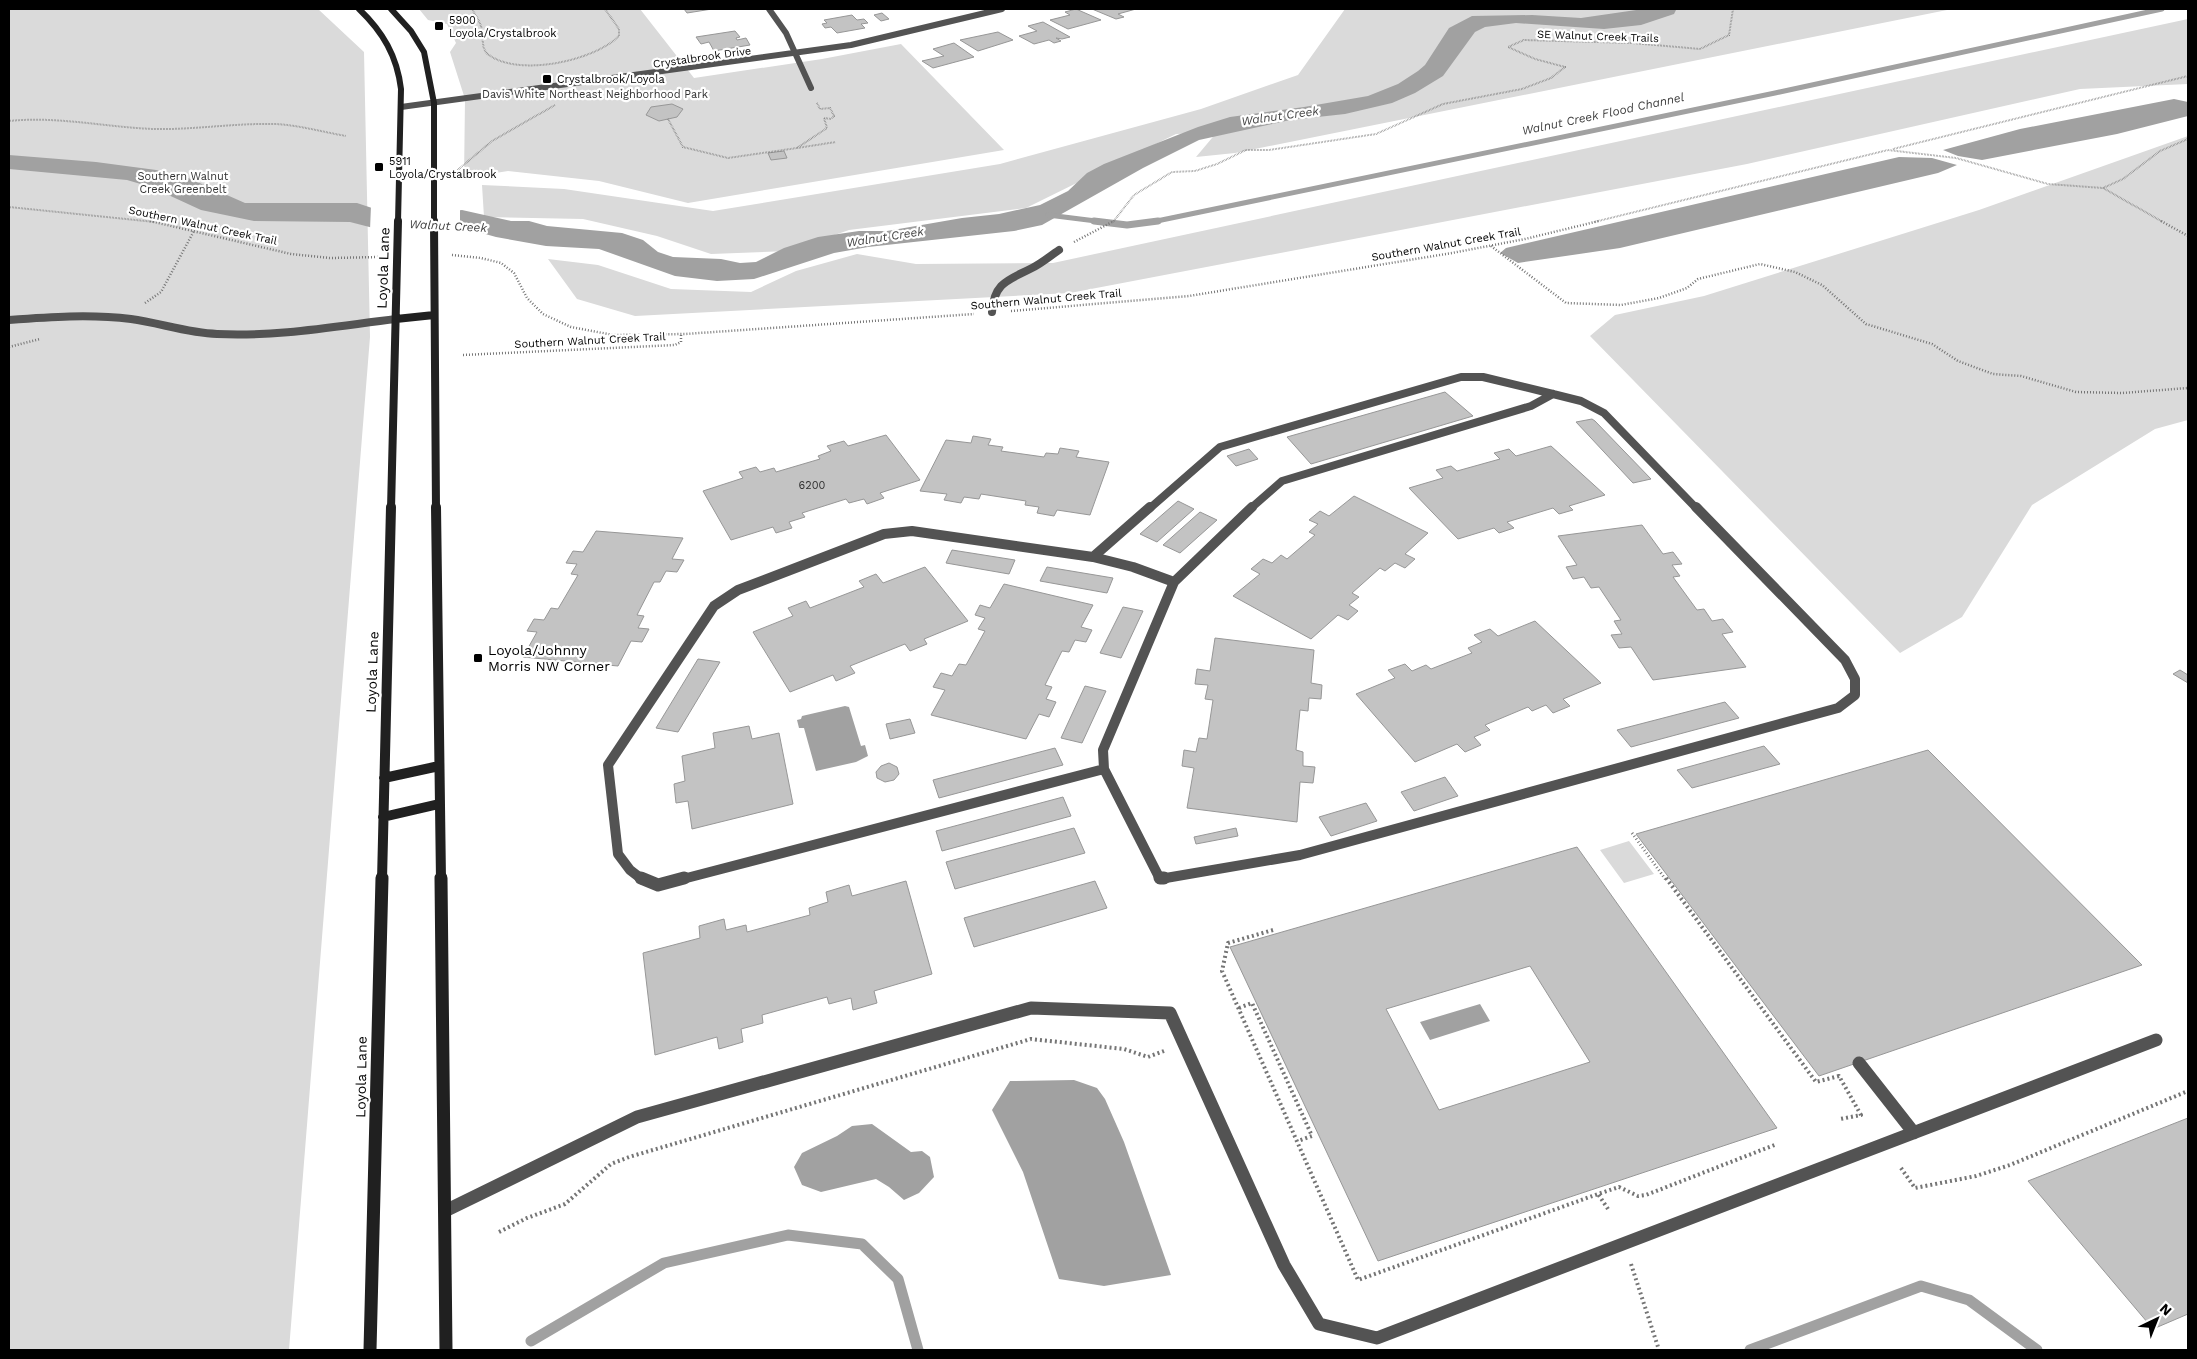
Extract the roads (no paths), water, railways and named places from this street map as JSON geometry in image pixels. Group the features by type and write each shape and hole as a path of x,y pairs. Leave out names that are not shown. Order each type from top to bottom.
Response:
{"main road":[{"name":"Loyola Lane","path":"359,9 376,25 394,54 400,77 401,107 370,1350"},
{"path":"391,9 411,31 424,52 434,103 434,315 446,1350"},
{"path":"396,319 434,315"},
{"path":"384,778 439,766"},
{"path":"383,817 439,804"}],"street":[{"path":"769,9 786,33 811,88"},
{"name":"Crystalbrook Drive","path":"401,107 796,54 887,38 1002,9"},
{"path":"992,312 992,304 997,291 1007,279 1032,269 1059,250"},
{"path":"9,320 106,317 148,321 194,332 226,334 283,332 396,319"},
{"path":"1093,557 1220,447 1461,377 1483,377 1554,394 1581,401 1604,413 1845,660 1855,680 1855,695 1838,708 1300,855 1160,879 1104,769 1103,750 1174,582 1270,490 1282,481 1531,406 1554,394"},
{"path":"1104,769 658,885 642,881 624,867 618,854 608,765 714,606 738,590 884,534 912,531 1093,557 1133,567 1174,582"},
{"path":"445,1211 637,1117 1031,1008 1170,1013 1284,1265 1319,1324 1377,1338 2156,1040"},
{"path":"1859,1063 1914,1133"}],"water":[{"name":"Walnut Creek","path":"1643,9 1676,10 1674,14 1641,25 1604,29 1516,23 1485,27 1475,32 1443,76 1415,93 1392,103 1345,114 1290,120 1199,140 1143,168 1042,225 1014,231 868,247 834,253 754,279 717,281 675,276 599,249 546,246 496,237 471,230 385,231 350,222 254,221 201,210 151,187 127,180 9,169 9,155 96,162 156,170 186,177 245,203 357,203 381,211 408,216 462,210 511,221 529,221 547,226 622,233 643,240 658,252 673,257 721,259 740,263 756,262 784,248 818,237 859,231 887,231 962,218 999,214 1040,205 1068,191 1087,173 1104,164 1198,127 1230,117 1368,96 1398,84 1418,71 1425,65 1449,28 1472,16 1532,15 1581,18"},
{"path":"2174,99 2188,102 2188,116 2117,134 1982,160 1958,156 1943,150 2020,129"},
{"path":"1899,157 1932,158 1957,165 1938,173 1620,248 1518,263 1500,253 1506,248"},
{"path":"845,706 849,707 861,746 865,745 868,756 856,762 816,771 804,728 799,728 797,720 801,719 802,716"},
{"path":"1480,1004 1490,1021 1430,1040 1420,1022"},
{"path":"1074,1080 1097,1088 1105,1099 1124,1142 1171,1275 1104,1286 1059,1279 1023,1172 992,1110 1010,1081"},
{"path":"872,1124 911,1152 922,1151 930,1157 934,1177 919,1193 904,1200 876,1179 821,1192 802,1185 794,1167 802,1153 837,1136 852,1126"}],"waterway":[{"name":"Walnut Creek Flood Channel","path":"1155,221 1775,93 2162,9"},
{"name":"Walnut Creek Flood Channel","path":"1048,215 1104,222"},
{"name":"Walnut Creek Flood Channel","path":"1094,221 1127,225 1155,221"},
{"path":"531,1341 664,1263 788,1235 862,1244 898,1279 918,1350"},
{"path":"1750,1350 1921,1286 1969,1300 2037,1350"}],"place":[{"name":"5900 Loyola/Crystalbrook","path":"439,26"},
{"name":"Crystalbrook/Loyola","path":"547,79"},
{"name":"5911 Loyola/Crystalbrook","path":"379,167"},
{"name":"Loyola/Johnny Morris NW Corner","path":"478,658"}],"park label":[{"name":"Davis White Northeast Neighborhood Park","path":"595,94"},
{"name":"Southern Walnut Creek Greenbelt","path":"183,182"}]}
